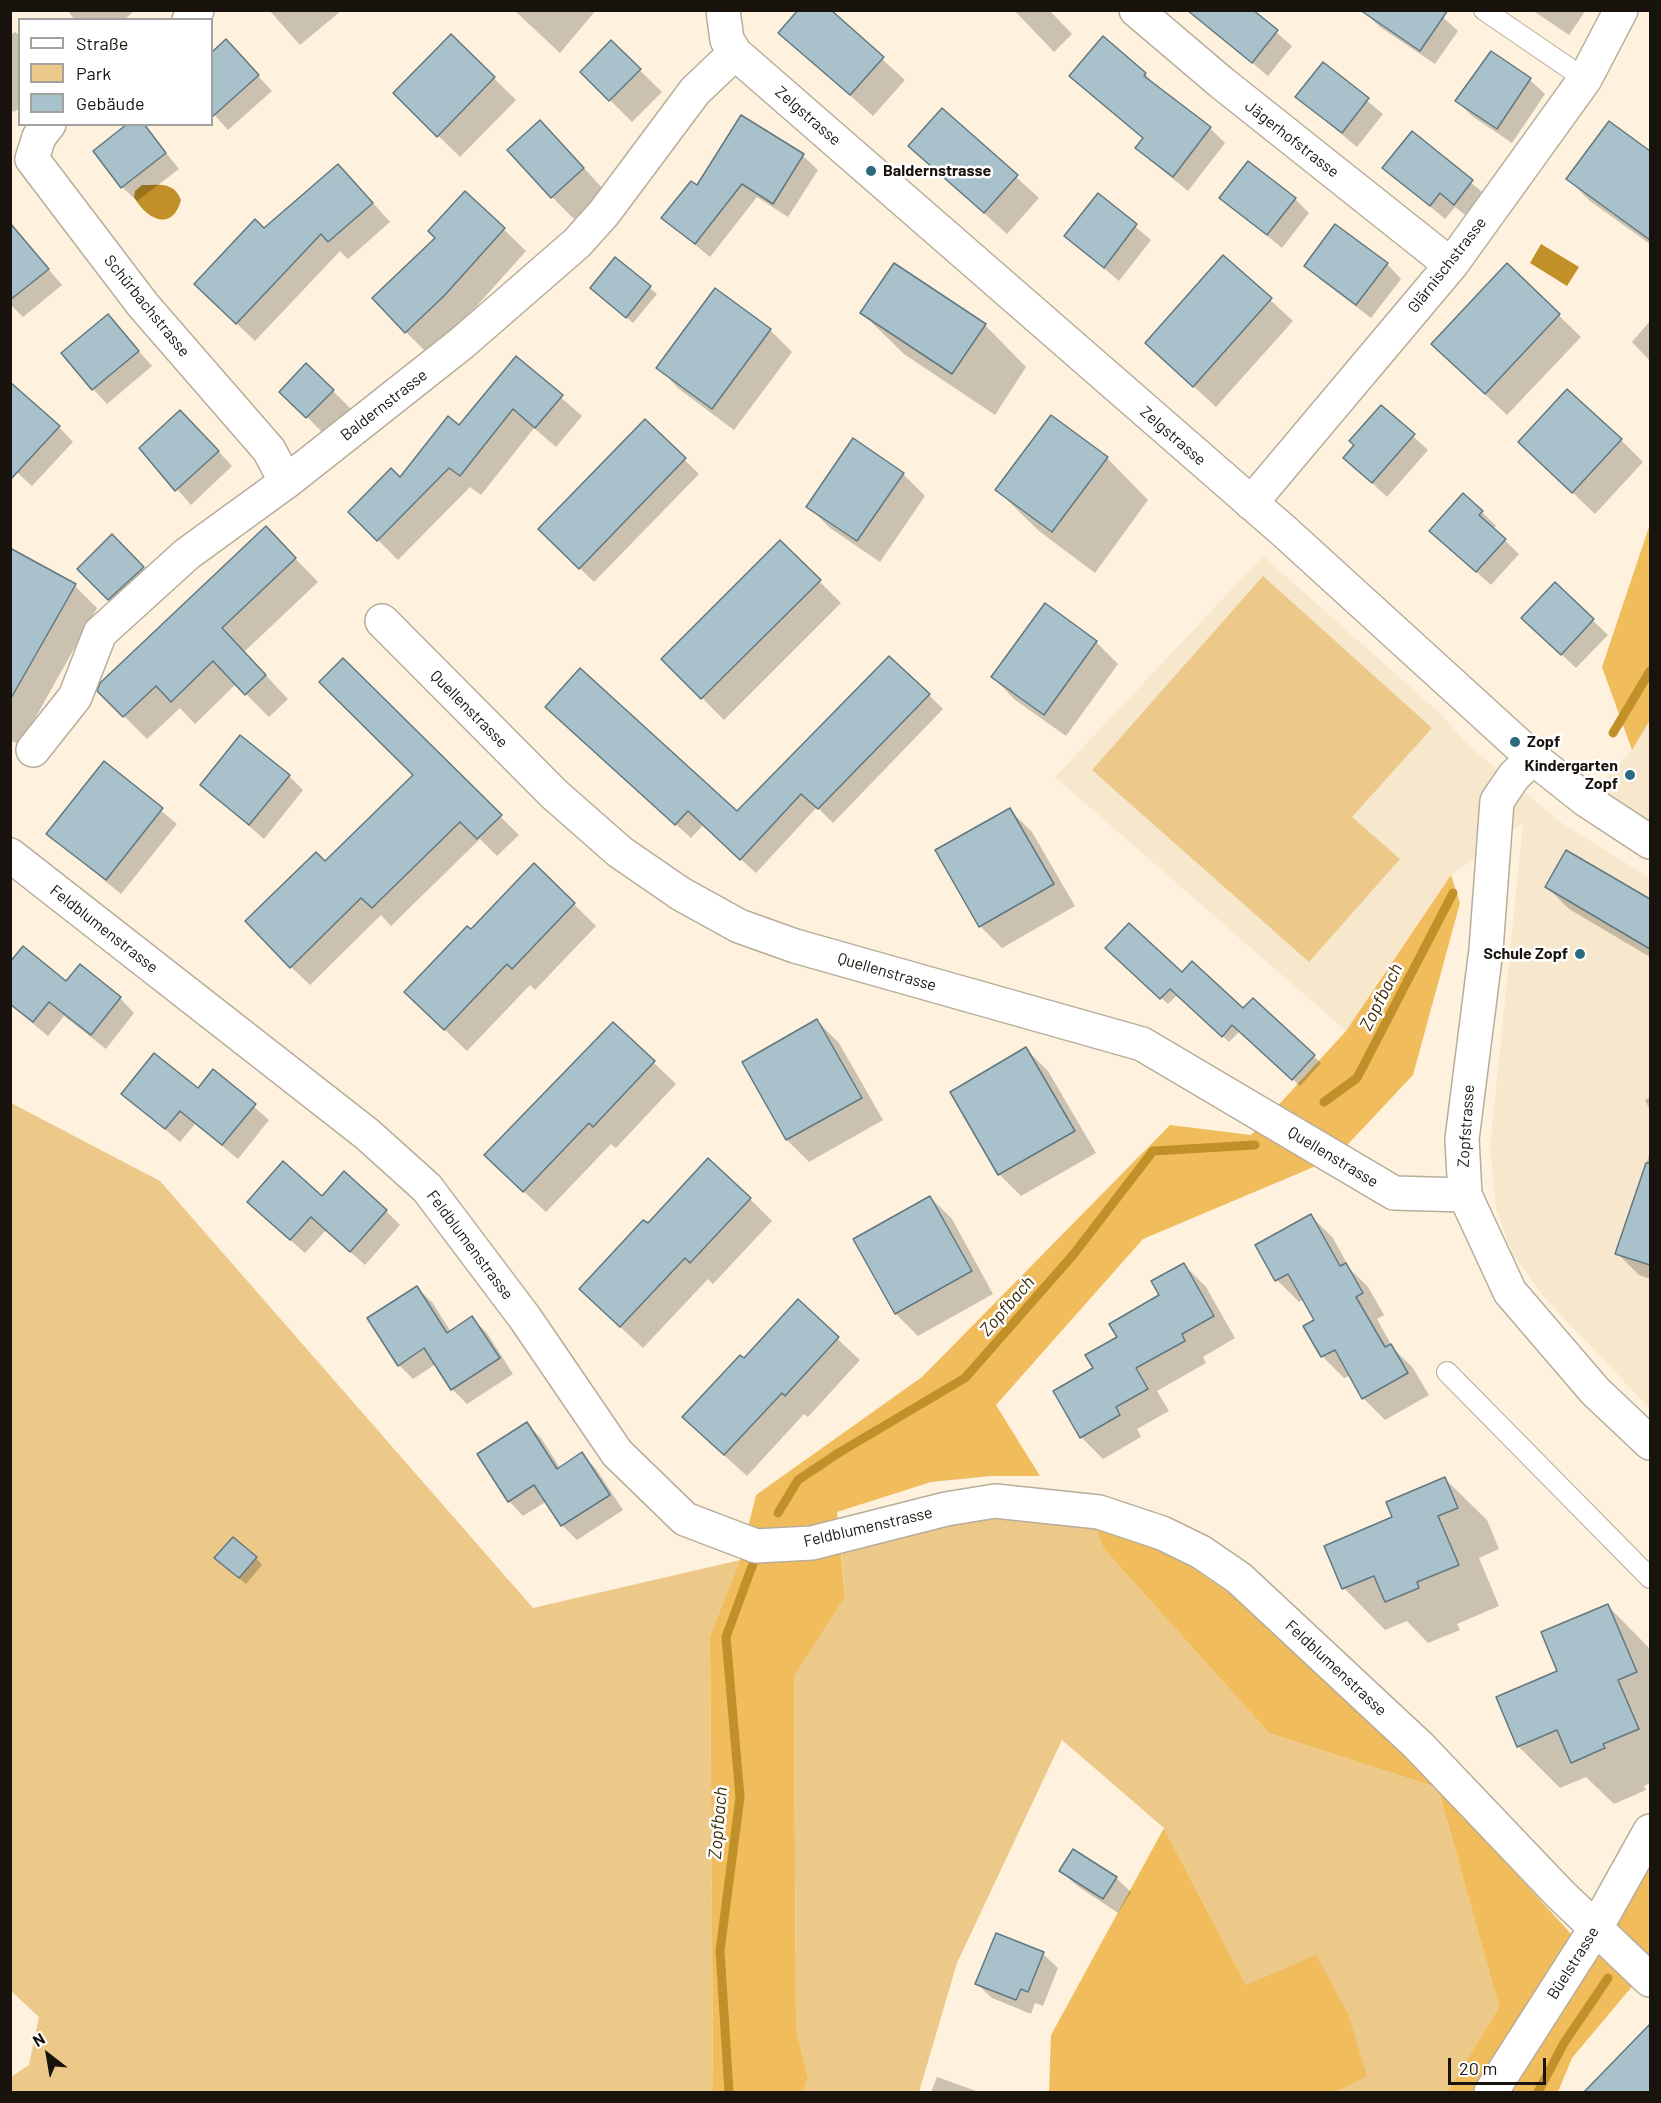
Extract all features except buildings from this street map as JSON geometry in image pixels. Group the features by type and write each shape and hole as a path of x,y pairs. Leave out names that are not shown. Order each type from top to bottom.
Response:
{"street":[{"name":"Zelgstrasse","path":"723,10 727,40 735,53 1251,503 1533,758 1586,800 1650,842"},
{"name":"Jägerhofstrasse","path":"1136,10 1222,83 1451,265"},
{"name":"Glärnischstrasse","path":"1251,503 1451,265 1585,79 1621,10"},
{"name":"Baldernstrasse","path":"33,750 75,697 100,633 187,554 286,482 462,344 577,243 610,205 695,91 735,53"},
{"name":"Schürbachstrasse","path":"47,126 39,137 32,159 143,304 269,450 286,482"},
{"name":"Quellenstrasse","path":"382,621 554,794 620,852 681,894 739,926 795,946 1142,1044 1394,1193 1465,1195"},
{"name":"Zopfstrasse","path":"1533,758 1514,776 1497,801 1486,950 1462,1139 1465,1195 1510,1292 1595,1391 1650,1443"},
{"name":"Feldblumenstrasse","path":"10,855 367,1134 427,1188 525,1318 617,1453 685,1519 756,1546 789,1545 812,1543 946,1509 995,1502 1099,1512 1162,1533 1201,1552 1239,1578 1419,1746 1560,1894 1597,1926 1650,1980"},
{"name":"Büelstrasse","path":"1491,2092 1597,1926 1650,1831"}],"lane":[{"path":"1484,10 1585,79"},
{"path":"1447,1372 1650,1578"}],"shaded area":[{"path":"142,185 165,185 178,194 181,200 172,217 159,219 139,205 134,197 135,191"},
{"path":"1541,244 1579,267 1567,286 1530,263"},
{"path":"1650,524 1650,720 1632,750 1602,667"},
{"name":"Schule Zopf","path":"1263,556 1442,715 1467,744 1563,824 1650,878 1650,1409 1544,1297 1513,1255 1496,1209 1490,1147 1523,823 1451,875 1346,1031 1055,777"},
{"name":"Kindergarten Zopf","path":"1650,720 1650,842 1586,800 1632,750"},
{"path":"1451,875 1460,903 1413,1075 1335,1158 1143,1239 996,1405 1040,1476 991,1476 931,1482 837,1512 845,1597 794,1677 796,2029 808,2077 803,2092 713,2092 710,1636 740,1560 756,1495 922,1377 1170,1125 1251,1135 1346,1031"},
{"path":"1096,1528 1131,1538 1187,1564 1235,1597 1438,1788 1269,1733 1103,1548"},
{"path":"1438,1788 1593,1958 1650,1862 1650,1965 1572,2058 1558,2092 1447,2092 1499,2007"},
{"path":"1164,1828 1246,1985 1316,1955 1348,2014 1367,2076 1335,2092 1049,2092 1051,2035"}],"green space":[{"path":"1263,576 1432,728 1352,817 1400,859 1309,962 1092,770"},
{"path":"11,1103 160,1181 533,1608 740,1560 710,1636 713,2092 11,2092 11,2077 29,2065 39,2017 11,1991"},
{"path":"1023,1517 1096,1528 1103,1548 1269,1733 1438,1788 1499,2007 1447,2092 1260,2092 1246,1985 1164,1828 1062,1740 957,1963 919,2092 803,2092 808,2076 796,2029 794,1677 845,1597 841,1551 948,1522"}],"waterway":[{"name":"Zopfbach","path":"1613,733 1650,671"},
{"name":"Zopfbach","path":"1324,1102 1357,1078 1453,893"},
{"name":"Zopfbach","path":"778,1513 798,1480 840,1452 965,1378 1073,1255 1153,1151 1255,1145"},
{"name":"Zopfbach","path":"729,2092 720,1951 740,1797 726,1637 754,1561"},
{"path":"1538,2092 1564,2043 1608,1978"}],"place":[{"name":"Baldernstrasse","path":"871,171"},
{"name":"Zopf","path":"1515,742"},
{"name":"Kindergarten Zopf","path":"1630,775"},
{"name":"Schule Zopf","path":"1580,954"}]}
